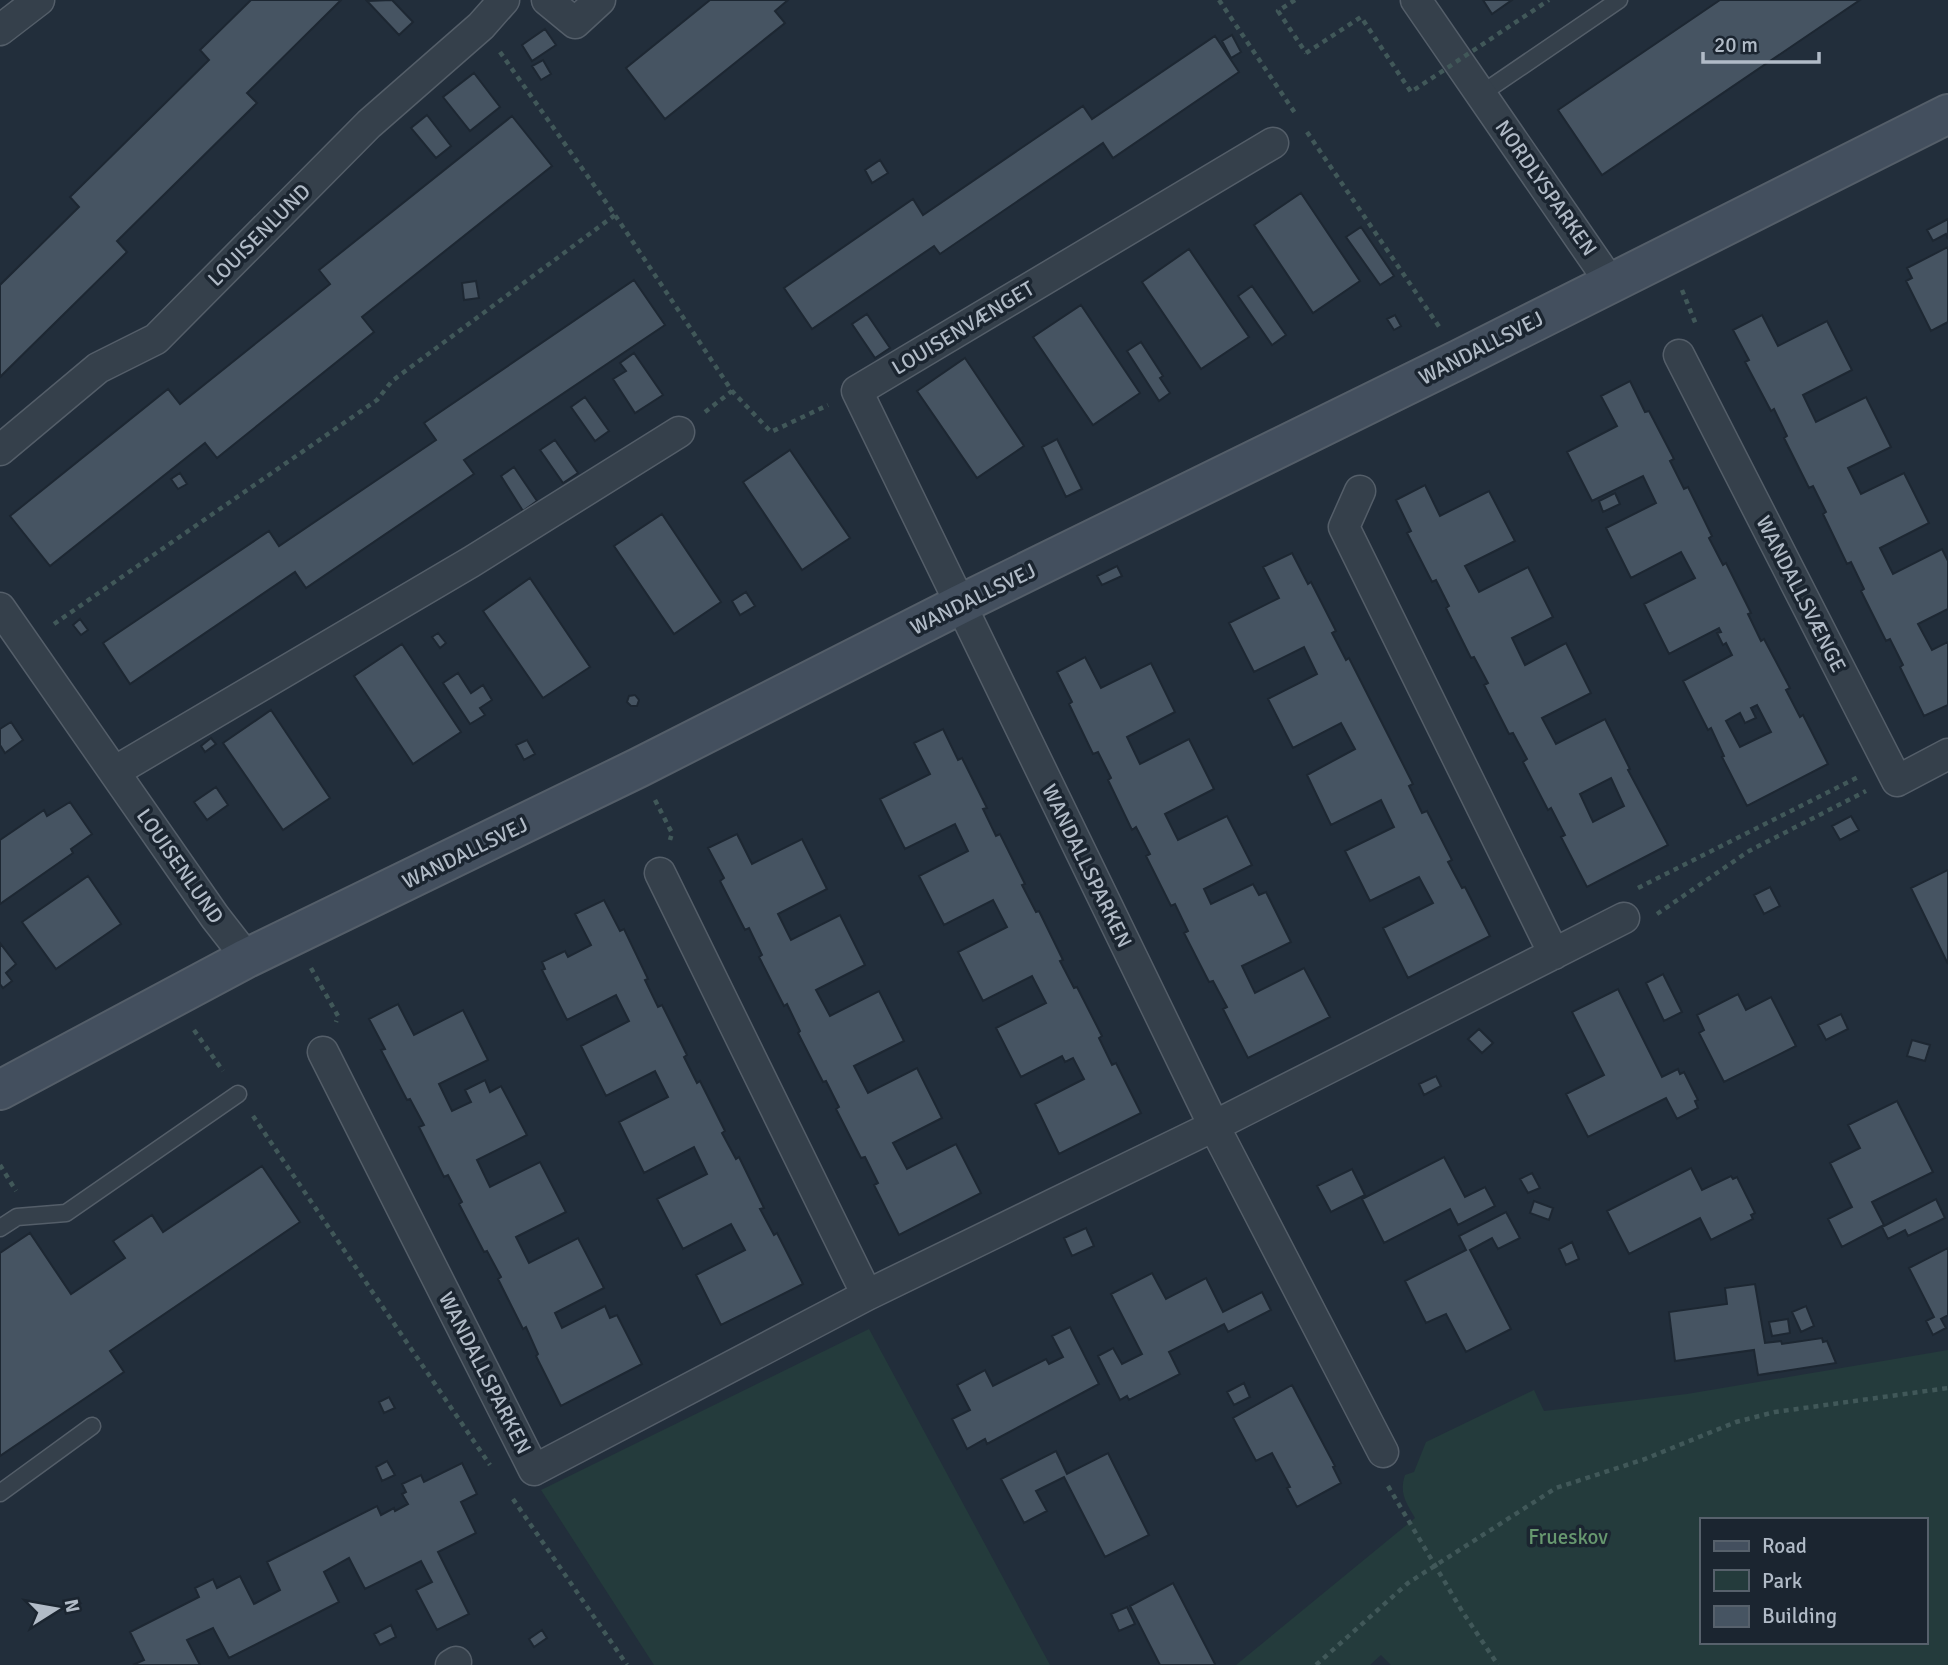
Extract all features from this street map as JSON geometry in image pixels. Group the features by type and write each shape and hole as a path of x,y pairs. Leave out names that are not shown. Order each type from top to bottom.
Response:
{"street":[{"path":"0,30 39,0"},
{"name":"LOUISENLUND","path":"0,450 98,368 156,339 369,124 481,26 504,0"},
{"path":"547,0 575,23 600,0"},
{"name":"NORDLYSPARKEN","path":"1416,0 1610,282"},
{"name":"WANDALLSVEJ","path":"0,1090 247,958 638,768 959,605 1461,359 1948,114"},
{"name":"LOUISENVÆNGET","path":"857,391 1273,143"},
{"name":"WANDALLSVÆNGE","path":"1679,355 1892,771"},
{"path":"857,391 959,605"},
{"path":"114,772 471,562 679,432"},
{"path":"1360,491 1344,527 1554,954"},
{"name":"WANDALLSPARKEN","path":"959,605 1214,1126 1383,1452"},
{"name":"LOUISENLUND","path":"0,608 215,918 247,958"},
{"path":"1892,771 1948,754"},
{"path":"660,873 867,1295"},
{"name":"WANDALLSPARKEN","path":"323,1052 534,1471 867,1295 1214,1126 1554,954 1627,905"}],"lane":[{"path":"1481,94 1619,0"},
{"path":"0,1228 17,1217 66,1213 238,1094"},
{"path":"0,1493 92,1426"}],"path":[{"path":"1219,0 1299,119"},
{"path":"1294,0 1278,11 1306,54 1361,17 1411,92 1549,0"},
{"path":"481,26 615,215 732,391 771,432 857,391"},
{"path":"1306,130 1461,359"},
{"path":"24,644 377,400 392,381 615,215"},
{"path":"1892,771 1865,791 1749,851 1648,920 1627,905 1892,771"},
{"path":"293,937 338,1016"},
{"path":"171,998 497,1475"},
{"path":"1316,1665 1393,1595 1436,1564 1556,1488 1645,1459 1724,1426 1774,1412 1948,1388"},
{"path":"1388,1486 1498,1665"},
{"path":"512,1498 627,1665"}],"green space":[{"path":"869,1329 1050,1665 654,1665 541,1490"},
{"name":"Frueskov","path":"1948,1350 1948,1665 1391,1665 1381,1655 1370,1665 1236,1665 1415,1518 1404,1498 1403,1481 1405,1475 1414,1472 1426,1442 1534,1390 1544,1411 1687,1394"}],"building":[{"path":"251,0 341,0 247,93 257,103 117,241 127,252 0,377 0,285 79,207 70,197 209,60 200,50"},
{"path":"392,0 413,22 399,35 367,1"},
{"path":"710,0 788,0 775,11 785,23 665,119 626,68"},
{"path":"1483,0 1512,0 1492,14"},
{"path":"1720,0 1860,0 1602,175 1558,110"},
{"path":"545,29 556,45 532,61 522,45"},
{"path":"1232,35 1241,52 1231,58 1222,41"},
{"path":"1215,36 1239,72 1113,158 1103,143 940,254 934,246 812,329 784,288 913,199 923,215 1083,106 1092,119"},
{"path":"543,60 551,74 541,80 532,66"},
{"path":"474,73 500,107 470,131 443,97"},
{"path":"427,115 451,146 436,158 411,128"},
{"path":"512,116 552,166 362,317 374,332 217,458 205,443 50,566 10,516 168,389 180,404 330,284 319,270"},
{"path":"880,160 888,173 872,183 865,170"},
{"path":"1301,193 1360,281 1313,313 1254,225"},
{"path":"1948,219 1948,239 1946,234 1933,241 1927,230"},
{"path":"1361,227 1394,276 1380,285 1346,237"},
{"path":"1948,247 1948,322 1931,331 1906,281 1912,278 1907,268"},
{"path":"1189,249 1249,337 1201,369 1142,282"},
{"path":"634,280 665,325 464,460 474,474 306,588 295,572 130,684 103,643 269,531 279,546 436,440 424,423"},
{"path":"476,281 479,298 464,300 462,283"},
{"path":"1252,286 1286,335 1272,345 1238,296"},
{"path":"1081,305 1140,393 1093,425 1033,337"},
{"path":"867,314 890,348 875,358 852,324"},
{"path":"1395,315 1401,326 1394,330 1387,319"},
{"path":"1762,315 1778,346 1827,321 1852,370 1803,395 1816,422 1866,397 1891,447 1848,468 1861,494 1904,473 1929,523 1880,548 1893,574 1942,549 1948,561 1948,609 1918,624 1932,650 1948,642 1948,705 1924,716 1900,667 1903,665 1890,639 1886,641 1861,591 1864,589 1851,562 1847,564 1813,486 1809,488 1784,438 1787,436 1774,409 1771,411 1745,362 1749,360 1733,330"},
{"path":"1141,342 1163,376 1160,378 1170,393 1159,401 1127,351"},
{"path":"634,353 663,395 635,413 613,379 626,371 620,363"},
{"path":"965,358 1024,446 977,478 917,391"},
{"path":"1630,381 1645,412 1649,411 1674,459 1670,461 1684,489 1688,487 1712,536 1709,538 1723,565 1726,563 1751,613 1748,614 1761,641 1764,639 1790,688 1786,690 1800,717 1803,715 1828,764 1747,806 1722,757 1724,756 1711,728 1708,730 1683,681 1732,655 1717,633 1721,632 1719,628 1669,654 1644,604 1695,578 1681,552 1631,578 1606,528 1656,503 1643,476 1592,501 1567,452 1617,426 1601,396","holes":["1757,705 1771,732 1740,747 1726,721 1740,713 1745,723 1756,718 1751,708"]},
{"path":"585,397 609,431 595,441 571,407"},
{"path":"1057,439 1082,489 1066,497 1042,447"},
{"path":"555,440 578,473 563,483 540,450"},
{"path":"790,450 850,538 802,570 743,482"},
{"path":"514,467 537,501 523,511 501,476"},
{"path":"180,473 187,484 178,489 171,479"},
{"path":"1425,485 1440,516 1489,491 1515,541 1465,566 1479,592 1528,567 1553,617 1512,638 1525,665 1566,643 1591,693 1542,718 1556,744 1605,719 1630,769 1628,770 1668,845 1587,887 1561,837 1565,835 1551,808 1548,810 1523,762 1527,759 1513,733 1509,734 1484,685 1488,683 1474,657 1471,658 1446,608 1449,606 1436,580 1432,582 1407,533 1411,531 1396,500","holes":["1611,778 1624,806 1593,822 1580,794"]},
{"path":"1615,493 1620,504 1603,512 1599,501"},
{"path":"662,514 721,602 674,634 614,546"},
{"path":"1292,553 1308,584 1311,582 1336,631 1332,633 1346,660 1349,658 1413,784 1409,786 1422,813 1427,811 1452,860 1448,862 1462,888 1465,887 1490,936 1408,978 1383,928 1433,903 1419,877 1370,901 1345,851 1394,827 1381,800 1331,825 1307,775 1355,749 1341,723 1293,748 1268,699 1317,674 1304,647 1254,672 1229,623 1279,598 1263,567"},
{"path":"1117,566 1122,576 1102,585 1097,576"},
{"path":"530,578 590,667 543,698 483,611"},
{"path":"746,592 755,606 740,615 732,601"},
{"path":"80,619 88,630 81,635 73,625"},
{"path":"438,633 446,643 440,648 432,637"},
{"path":"402,644 461,732 413,764 354,676"},
{"path":"1085,657 1101,688 1151,663 1175,712 1127,737 1140,764 1189,739 1214,789 1165,814 1178,840 1227,816 1252,865 1204,889 1211,904 1253,884 1259,895 1266,892 1291,942 1242,966 1255,993 1304,968 1330,1017 1248,1058 1223,1009 1227,1007 1213,981 1209,982 1184,933 1188,931 1175,904 1171,906 1146,856 1150,854 1136,827 1132,830 1098,752 1093,754 1069,704 1072,702 1057,672"},
{"path":"458,673 471,693 483,685 492,700 480,708 485,715 470,724 443,683"},
{"path":"635,695 639,700 637,706 631,706 627,702 629,696"},
{"path":"271,710 330,798 283,830 223,743"},
{"path":"11,722 23,740 5,753 0,745 0,729"},
{"path":"943,729 958,760 962,758 987,808 983,809 996,836 1000,834 1025,884 1022,885 1036,912 1039,911 1063,960 1060,961 1074,988 1077,987 1102,1036 1099,1038 1112,1065 1116,1063 1141,1113 1059,1154 1035,1104 1084,1079 1073,1058 1065,1062 1062,1056 1021,1077 996,1028 1046,1003 1032,976 983,1001 958,952 1007,927 993,900 944,925 919,876 968,851 955,824 905,849 880,799 930,774 914,743"},
{"path":"211,738 216,744 205,752 201,746"},
{"path":"527,740 535,754 524,760 516,745"},
{"path":"216,787 228,805 207,820 194,802"},
{"path":"70,802 92,834 71,849 73,853 0,904 0,840 44,810 47,816"},
{"path":"1851,816 1859,830 1840,840 1832,826"},
{"path":"737,834 752,864 802,839 827,889 778,914 791,940 840,915 865,965 816,990 830,1016 879,991 904,1041 854,1066 868,1093 917,1068 942,1118 893,1143 907,1169 956,1144 981,1193 899,1235 874,1185 878,1183 865,1157 861,1158 836,1109 839,1107 826,1081 823,1082 798,1033 800,1031 787,1004 784,1006 759,957 762,955 749,928 745,930 720,881 724,878 708,848"},
{"path":"1948,870 1948,964 1911,888"},
{"path":"88,876 121,924 56,969 22,922"},
{"path":"1770,887 1780,906 1764,914 1754,895"},
{"path":"604,900 620,931 624,929 658,1007 662,1005 687,1055 684,1057 697,1083 700,1081 725,1131 722,1133 736,1159 739,1157 764,1208 760,1209 774,1235 777,1233 803,1284 721,1325 696,1275 745,1250 731,1224 683,1249 657,1199 707,1174 694,1147 644,1173 619,1122 668,1097 655,1071 606,1096 581,1046 629,1021 616,995 567,1020 542,970 545,969 542,962 565,951 568,957 591,945 575,914"},
{"path":"0,943 16,964 6,973 12,981 3,988 0,984"},
{"path":"1663,974 1682,1012 1664,1021 1646,983"},
{"path":"1618,989 1662,1077 1678,1069 1680,1074 1684,1072 1698,1100 1695,1101 1698,1108 1677,1119 1666,1098 1588,1137 1566,1094 1604,1075 1572,1012"},
{"path":"1738,994 1746,1010 1771,997 1796,1046 1724,1082 1699,1033 1704,1030 1697,1015"},
{"path":"398,1004 414,1035 463,1010 488,1060 439,1084 452,1111 471,1102 465,1090 485,1080 490,1092 501,1086 527,1135 477,1160 490,1187 540,1162 566,1212 516,1237 529,1263 578,1238 604,1288 555,1313 562,1328 605,1306 610,1318 617,1315 642,1364 561,1406 536,1356 538,1354 526,1327 523,1329 498,1279 501,1277 487,1251 484,1252 459,1204 462,1202 448,1175 444,1177 419,1127 424,1125 410,1099 407,1100 381,1050 385,1049 369,1019"},
{"path":"1841,1014 1848,1029 1826,1040 1818,1025"},
{"path":"1479,1029 1493,1043 1482,1053 1468,1039"},
{"path":"1912,1040 1930,1045 1925,1061 1907,1056"},
{"path":"1436,1076 1441,1086 1424,1095 1419,1084"},
{"path":"1897,1101 1933,1172 1872,1202 1884,1225 1842,1247 1828,1219 1852,1207 1830,1163 1860,1148 1848,1125"},
{"path":"1444,1157 1465,1197 1485,1187 1495,1206 1458,1225 1450,1209 1384,1243 1362,1199"},
{"path":"262,1166 300,1222 110,1351 124,1372 0,1456 0,1253 30,1233 71,1294 125,1258 113,1241 152,1215 163,1232"},
{"path":"1691,1168 1702,1190 1731,1176 1733,1179 1737,1177 1755,1213 1751,1215 1753,1219 1711,1240 1700,1218 1629,1254 1607,1211"},
{"path":"1352,1169 1365,1195 1331,1212 1317,1186"},
{"path":"1532,1173 1540,1188 1528,1193 1520,1179"},
{"path":"1936,1199 1945,1218 1908,1236 1905,1230 1888,1239 1882,1227"},
{"path":"1534,1201 1553,1208 1549,1220 1530,1213"},
{"path":"1506,1212 1520,1238 1498,1249 1492,1238 1470,1250 1511,1329 1466,1352 1446,1314 1426,1323 1405,1281 1466,1250 1459,1236"},
{"path":"1086,1228 1094,1246 1072,1256 1064,1238"},
{"path":"1572,1242 1579,1259 1566,1265 1559,1249"},
{"path":"1948,1248 1948,1315 1941,1319 1946,1328 1933,1335 1926,1321 1934,1317 1909,1268"},
{"path":"1152,1273 1166,1299 1206,1278 1223,1312 1262,1292 1271,1310 1228,1332 1224,1324 1169,1352 1180,1374 1129,1400 1127,1396 1120,1400 1098,1356 1113,1348 1122,1364 1142,1354 1111,1294"},
{"path":"1755,1284 1765,1343 1781,1341 1782,1344 1822,1338 1823,1342 1827,1341 1836,1363 1758,1375 1754,1350 1675,1361 1669,1312 1727,1304 1725,1288"},
{"path":"1806,1306 1814,1326 1801,1332 1792,1312"},
{"path":"1788,1319 1790,1333 1772,1336 1769,1322"},
{"path":"1070,1327 1099,1384 987,1444 985,1439 967,1449 952,1419 970,1410 957,1385 985,1370 993,1386 1046,1359 1049,1364 1063,1357 1052,1336"},
{"path":"1244,1383 1250,1397 1234,1405 1227,1392"},
{"path":"1292,1385 1335,1466 1333,1467 1341,1483 1297,1507 1272,1453 1256,1461 1233,1418"},
{"path":"389,1397 395,1408 384,1413 379,1402"},
{"path":"1056,1451 1067,1474 1108,1453 1149,1535 1105,1557 1064,1477 1036,1491 1047,1511 1024,1523 1001,1479"},
{"path":"387,1461 395,1475 382,1481 376,1467"},
{"path":"462,1463 477,1494 461,1502 476,1533 438,1552 469,1614 437,1630 416,1590 432,1582 421,1561 365,1589 349,1558 324,1572 339,1602 229,1658 213,1628 187,1640 200,1665 133,1665 144,1660 130,1632 199,1597 195,1588 213,1579 217,1588 240,1576 254,1604 280,1590 267,1562 377,1506 381,1515 394,1508 395,1511 408,1504 402,1494 406,1492 402,1484 421,1475 424,1482"},
{"path":"1173,1583 1214,1665 1160,1665 1130,1606"},
{"path":"1127,1607 1135,1624 1119,1631 1111,1614"},
{"path":"391,1625 396,1637 380,1645 374,1634"},
{"path":"542,1630 547,1638 534,1647 529,1639"}]}
